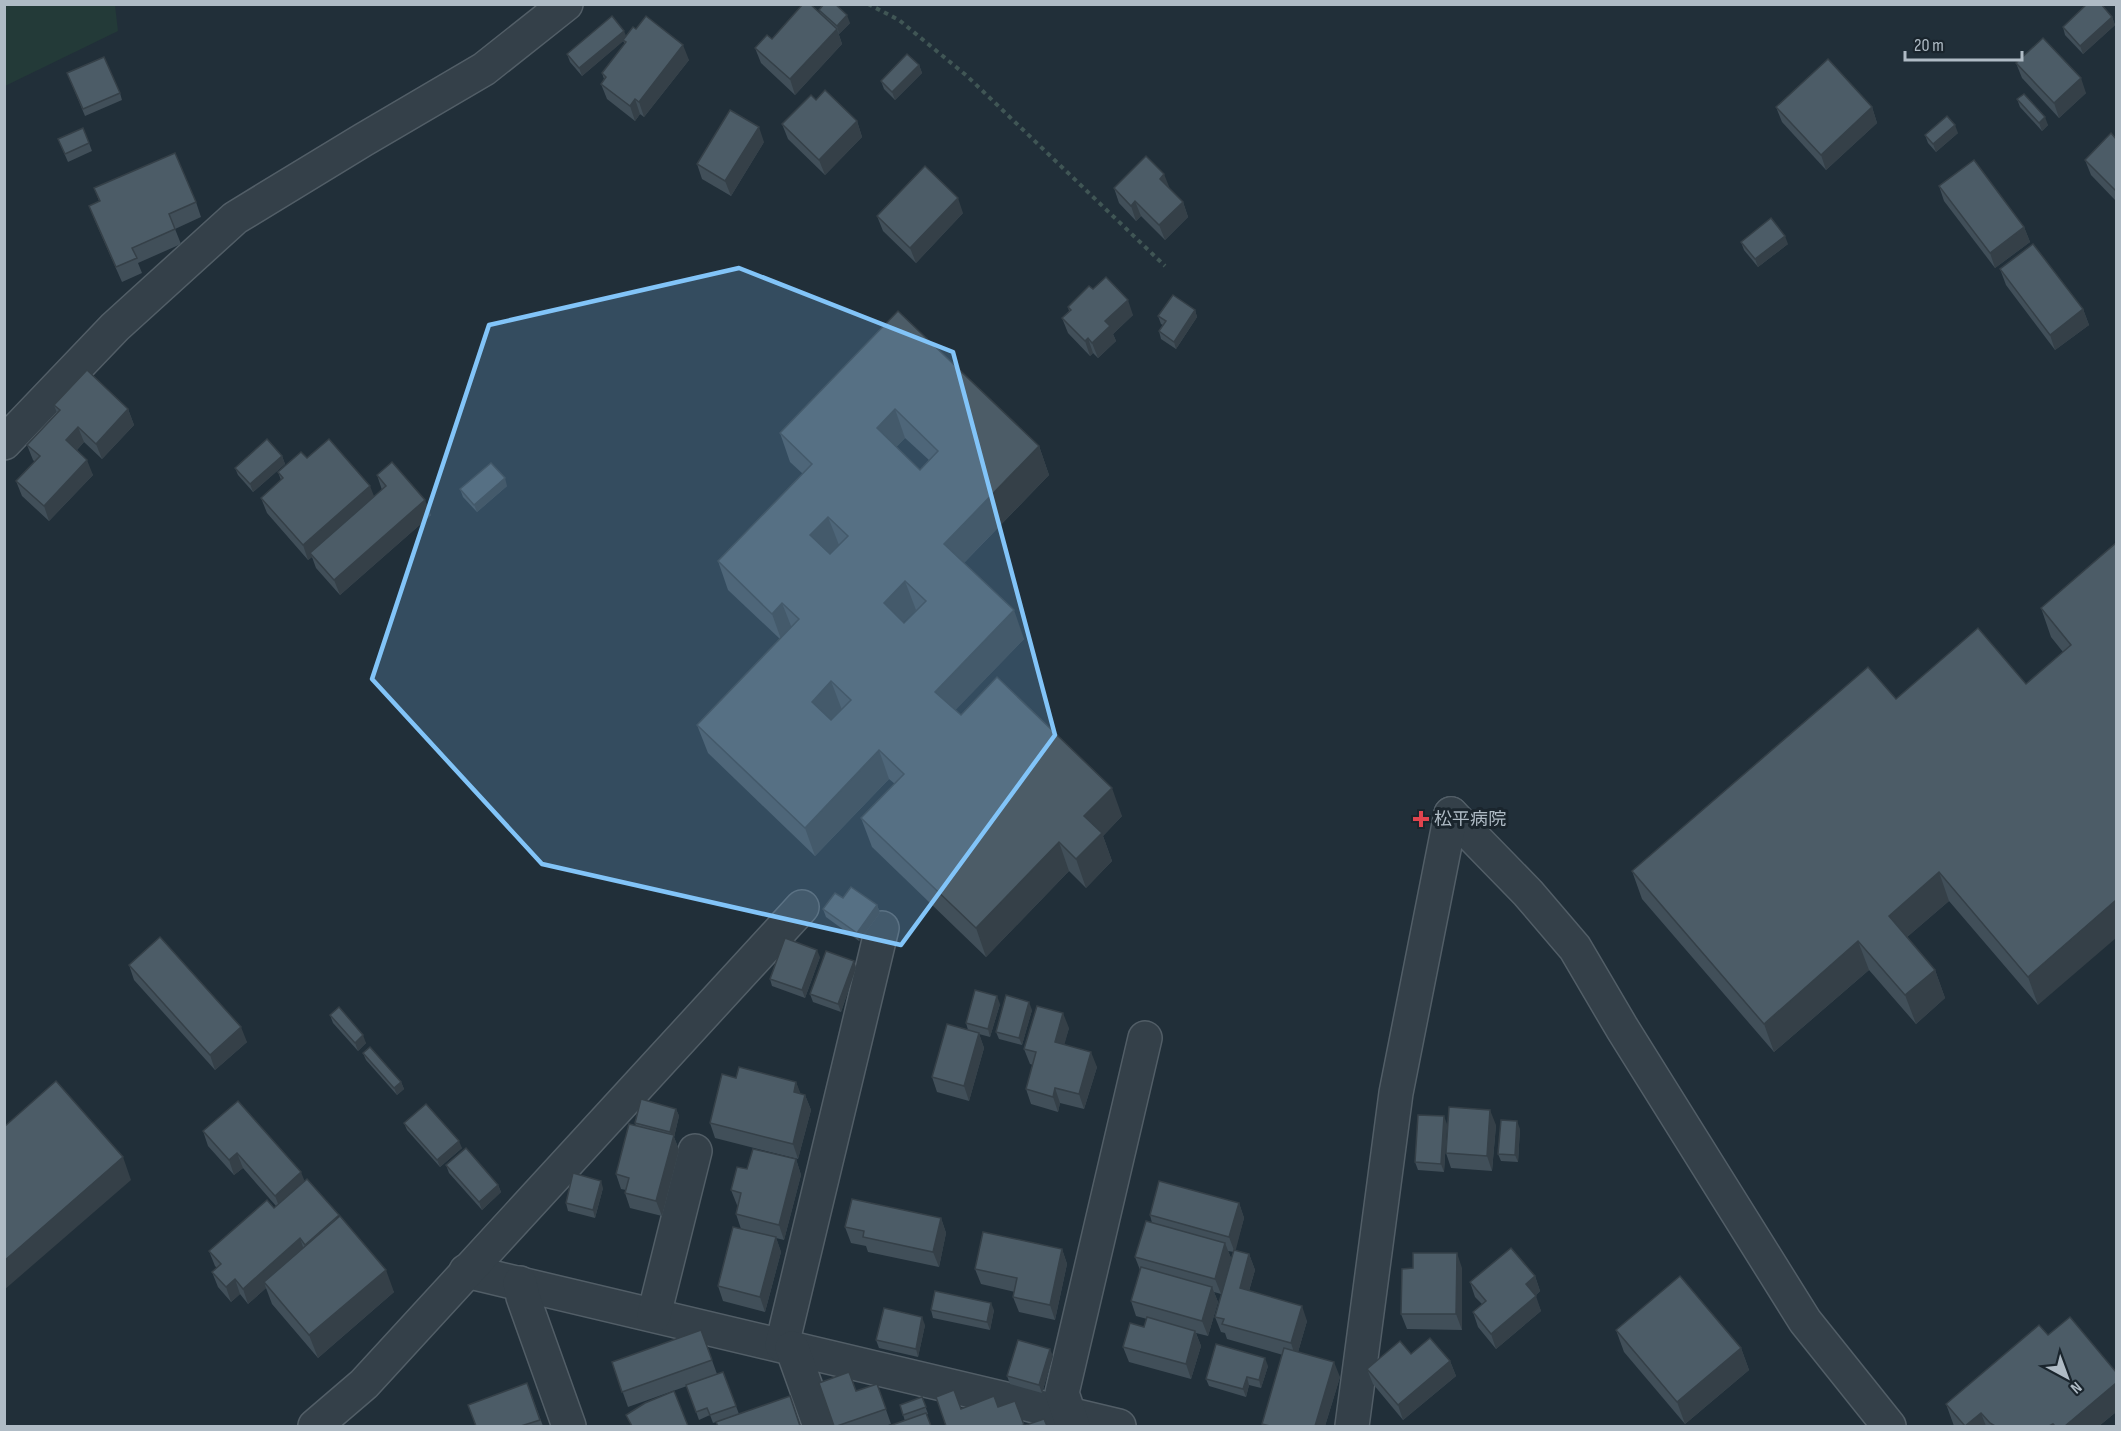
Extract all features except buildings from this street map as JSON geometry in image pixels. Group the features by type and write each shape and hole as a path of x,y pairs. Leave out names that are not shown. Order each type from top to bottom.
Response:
{"street":[{"path":"4,443 115,327 235,219 484,69 566,4"},
{"path":"1352,1426 1396,1093 1451,814 1528,893 1575,948 1622,1028 1804,1321 1889,1426"},
{"path":"315,1426 364,1384 802,907"},
{"path":"819,1426 787,1347 882,928"},
{"path":"1071,1420 1062,1393 1144,1038"},
{"path":"654,1315 695,1151"},
{"path":"466,1271 787,1347 1071,1420 1119,1426"},
{"path":"520,1283 569,1426"}],"path":[{"path":"868,4 899,20 967,76 1165,266"}],"highlighted area":[{"path":"739,268 953,352 1055,735 901,945 542,864 372,679 489,325"}],"green space":[{"path":"5,4 115,5 118,31 5,86"}],"place":[{"name":"松平病院","path":"1421,819"}]}
